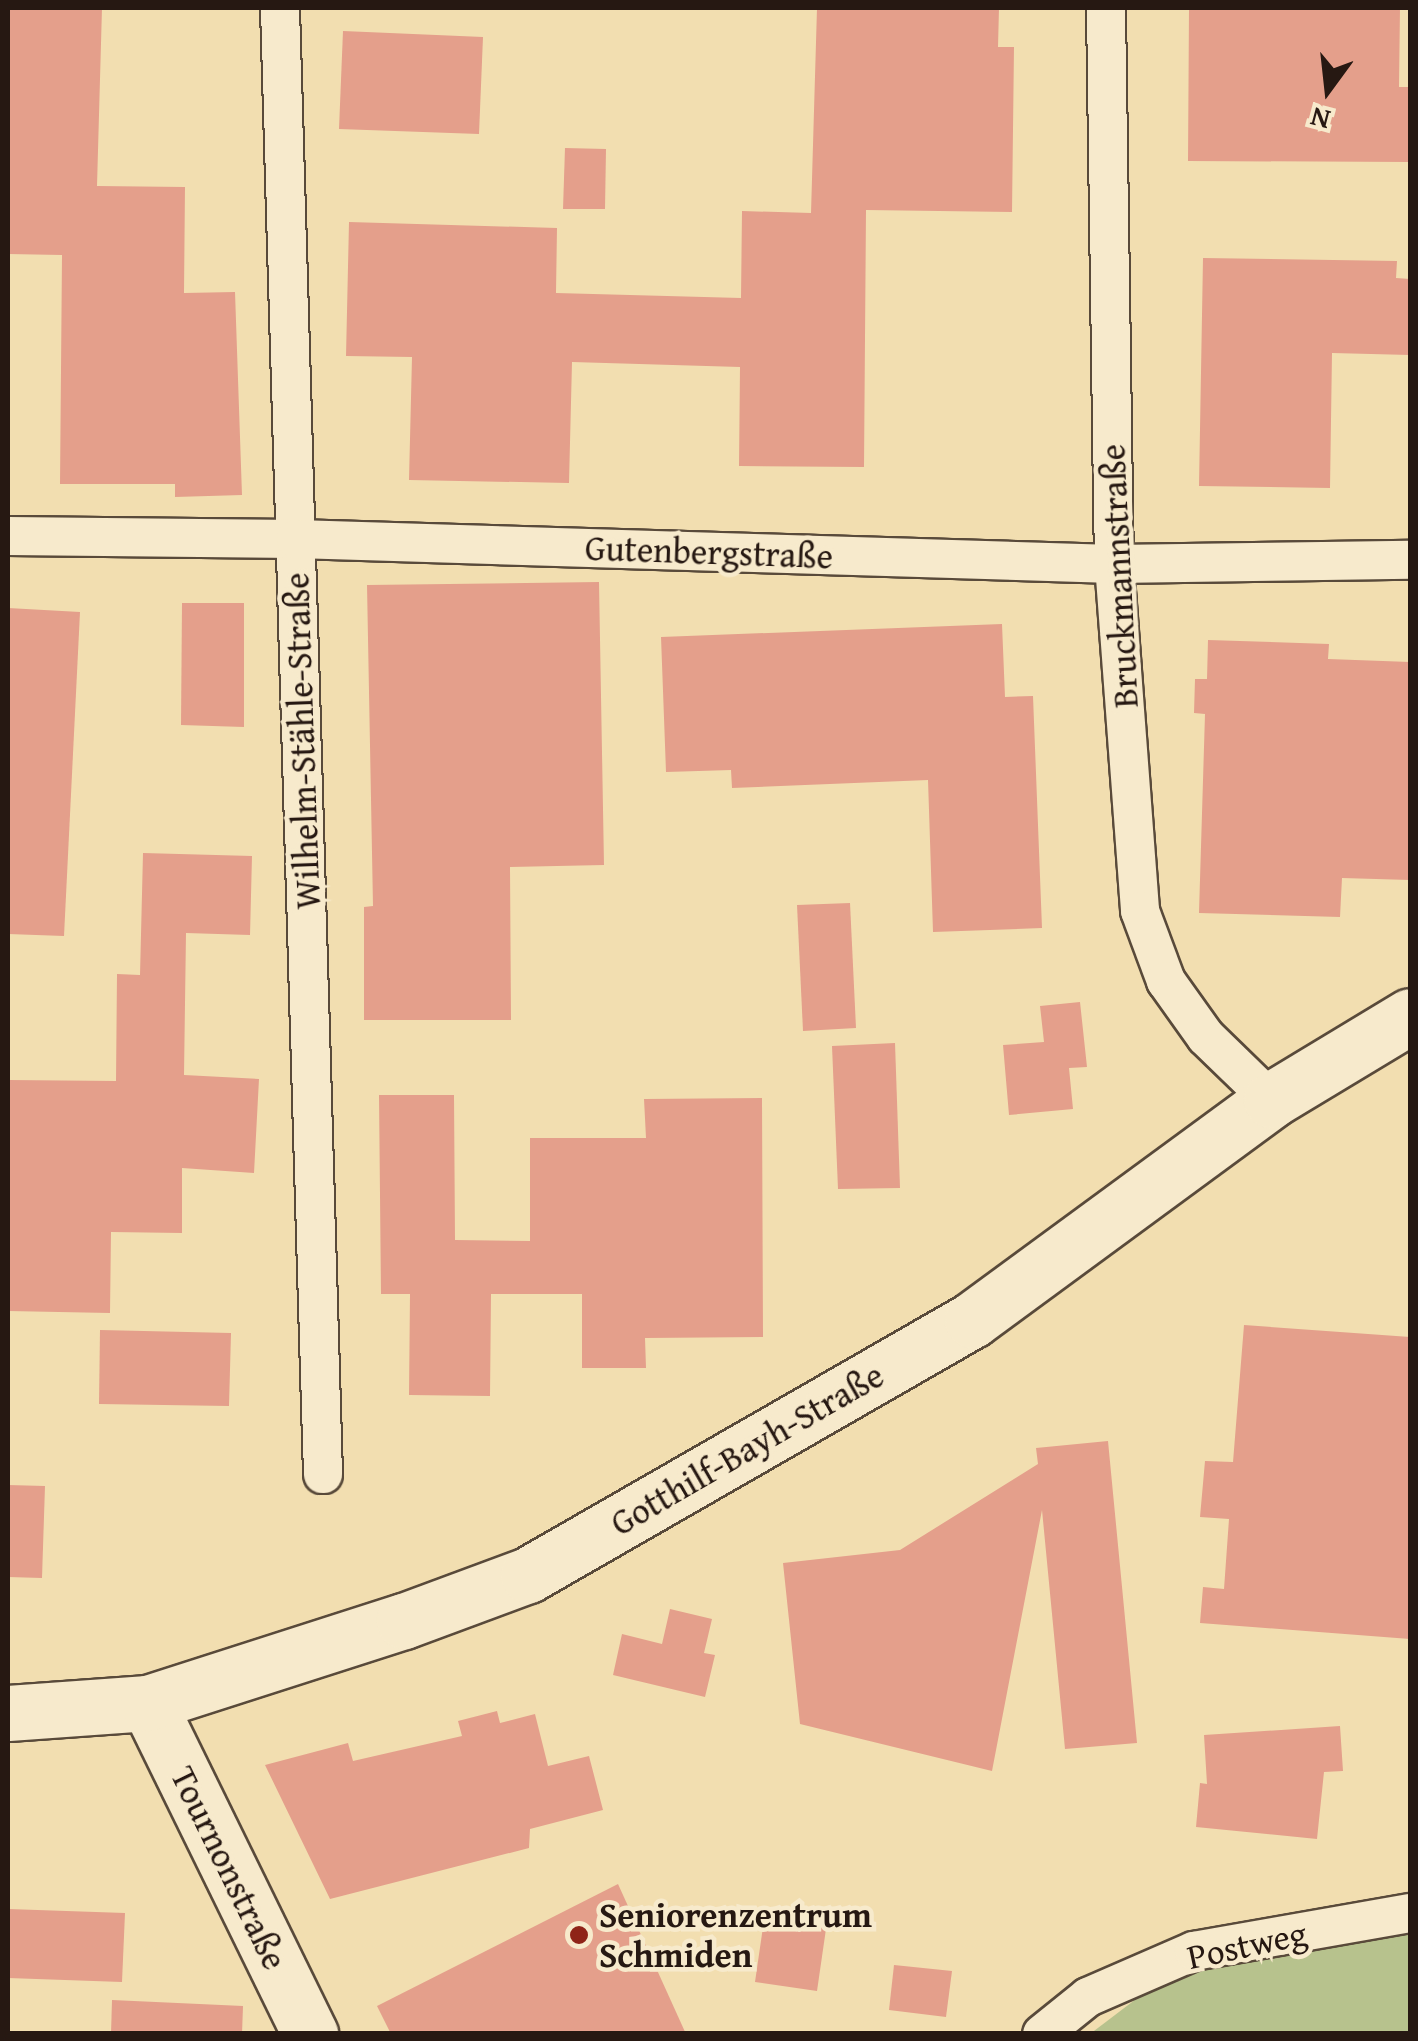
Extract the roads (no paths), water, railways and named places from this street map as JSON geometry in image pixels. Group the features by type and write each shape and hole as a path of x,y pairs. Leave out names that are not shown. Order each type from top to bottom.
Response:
{"street":[{"name":"Wilhelm-Stähle-Straße","path":"280,8 323,1474"},
{"name":"Bruckmannstraße","path":"1106,8 1114,564 1140,912 1166,981 1206,1037 1271,1100"},
{"name":"Gutenbergstraße","path":"8,536 296,539 1114,564 1410,560"},
{"name":"Gotthilf-Bayh-Straße","path":"8,1713 148,1702 404,1620 528,1575 972,1320 1271,1100 1410,1016"},
{"name":"Tournonstraße","path":"148,1702 310,2034"},
{"name":"Postweg","path":"1042,2034 1088,1998 1194,1951 1410,1913"}],"place":[{"name":"Seniorenzentrum Schmiden","path":"579,1935"}]}
